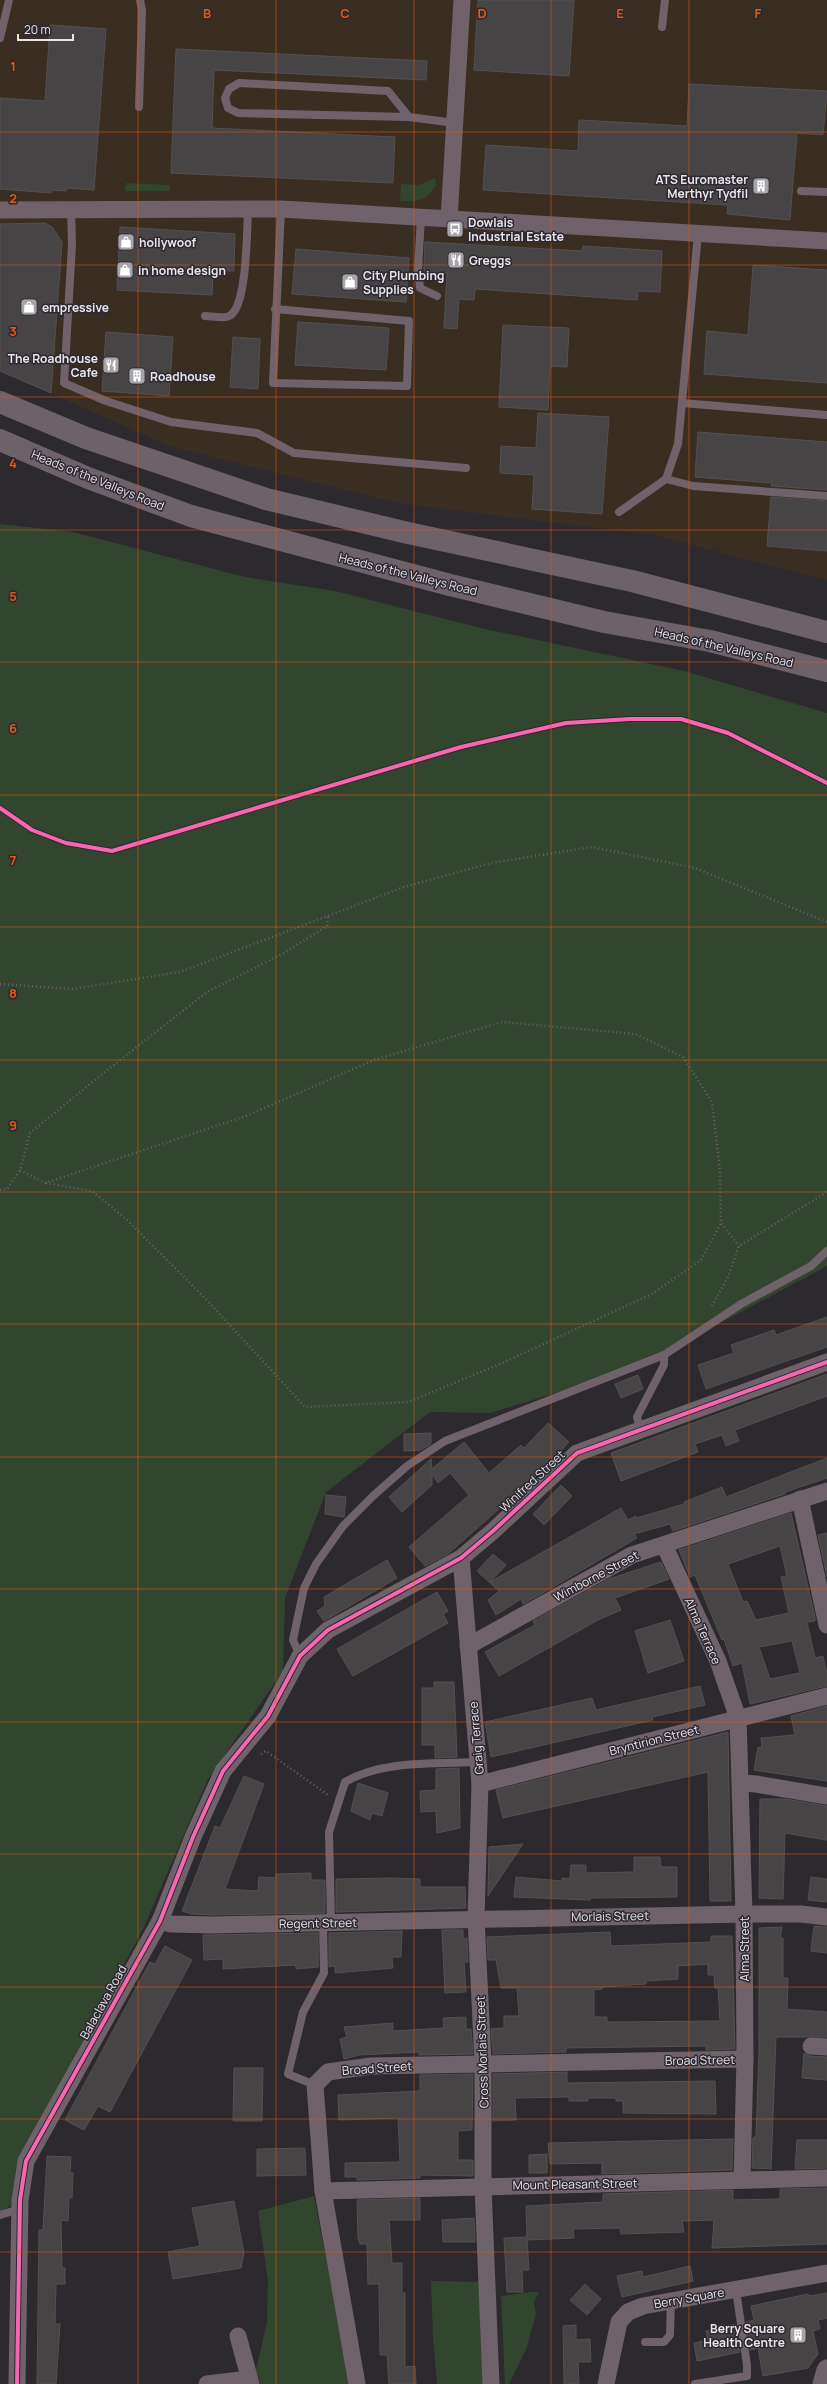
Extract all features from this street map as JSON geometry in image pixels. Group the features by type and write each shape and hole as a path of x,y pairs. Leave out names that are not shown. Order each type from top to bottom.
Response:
{"highway":[{"path":"0,402 86,438 266,499 408,533 632,581 827,632"},
{"name":"Heads of the Valleys Road","path":"0,440 88,478 191,516 458,587 604,622 710,641 827,671"}],"street":[{"path":"449,219 462,0"},
{"path":"0,210 280,209 827,242"},
{"name":"Winifred Street","path":"300,1656 328,1630 461,1558 493,1531 577,1453 827,1362"},
{"name":"Wimborne Street","path":"468,1646 632,1555 827,1491"},
{"path":"800,1499 824,1596 827,1625"},
{"name":"Alma Terrace","path":"664,1545 718,1661 738,1718"},
{"name":"Graig Terrace","path":"461,1558 480,1784 476,1918"},
{"name":"Balaclava Road","path":"17,2384 20,2209 26,2161 160,1922 193,1837 223,1771 268,1716 300,1656"},
{"name":"Bryntirion Street","path":"480,1784 827,1696"},
{"name":"Alma Street","path":"738,1718 742,1783 744,1914 745,2059 742,2180"},
{"path":"742,1783 827,1796"},
{"name":"Morlais Street","path":"476,1918 800,1914 827,1918"},
{"name":"Regent Street","path":"160,1922 171,1924 212,1925 476,1918"},
{"name":"Cross Morlais Street","path":"476,1918 484,2063 483,2187"},
{"name":"Broad Street","path":"315,2085 328,2072 371,2066 745,2059"},
{"path":"315,2085 323,2191 357,2384"},
{"name":"Mount Pleasant Street","path":"323,2191 827,2178"},
{"path":"483,2187 491,2384"},
{"name":"Berry Square","path":"606,2384 619,2322 628,2312 643,2306 827,2273"},
{"path":"207,2384 250,2381 238,2336"},
{"path":"823,2384 827,2370"}],"lane":[{"path":"0,38 9,0"},
{"path":"140,0 142,10 140,107"},
{"path":"662,27 665,0"},
{"path":"409,117 388,91 239,83 229,89 225,98 228,108 238,113 409,117 455,123"},
{"path":"801,190 827,192"},
{"path":"205,316 227,317 232,314 240,301 244,275 248,208"},
{"path":"71,209 72,245 64,384 106,401 171,422 257,433 294,453 466,468"},
{"path":"275,309 410,321 408,386 273,383 275,309 280,209"},
{"path":"421,217 418,270 420,288 437,296"},
{"path":"619,512 666,479 678,444 698,234"},
{"path":"682,403 827,415"},
{"path":"666,479 693,486 827,496"},
{"path":"300,1656 293,1640 304,1588 316,1564 343,1526 372,1496 407,1466 444,1441 664,1355 741,1304 811,1266 827,1251"},
{"path":"640,1429 638,1416 664,1365 664,1355"},
{"path":"315,2085 288,2074 303,2012 324,1973 327,1923 329,1832 337,1802 345,1782 358,1774 376,1768 478,1762"},
{"path":"0,2215 20,2209"},
{"path":"695,2384 747,2376 747,2365 736,2290"},
{"path":"645,2342 664,2342 670,2335 671,2301"}],"path":[{"path":"0,984 73,989 180,972 404,887 491,863 592,847 695,868 827,922"},
{"path":"0,1190 7,1189 20,1170 30,1133 77,1094 207,992 284,953 321,930 327,926 328,916"},
{"path":"20,1170 45,1183 92,1191 125,1218 204,1297 305,1407 408,1402 500,1364 652,1294 701,1260 721,1223 720,1170 712,1102 682,1057 636,1034 502,1022 374,1060 246,1116 45,1183"},
{"path":"698,1333 728,1277 738,1246 827,1192"},
{"path":"721,1223 738,1246"},
{"path":"259,1755 266,1751 337,1802"}],"shaded area":[{"path":"0,0 827,0 827,580 653,535 397,503 172,447 0,371"}],"green space":[{"path":"435,178 436,185 425,197 416,201 400,201 401,184 419,185"},
{"path":"126,183 170,185 170,191 125,191"},
{"path":"0,524 73,532 245,577 335,591 485,629 684,671 827,713 827,1266 634,1369 490,1413 430,1412 326,1492 285,1598 283,1671 208,1779 144,1927 16,2167 11,2205 0,2212"},
{"path":"314,2196 350,2384 261,2384 256,2370 267,2322 268,2281 258,2211"},
{"path":"431,2281 480,2282 484,2384 437,2384 433,2337"},
{"path":"539,2292 534,2302 536,2313 527,2347 509,2384 505,2384 501,2296"}],"building":[{"path":"478,0 574,0 569,76 474,70"},
{"path":"50,25 106,29 94,190 67,188 66,191 52,190 51,193 0,189 0,98 45,101"},
{"path":"176,49 427,61 426,80 214,70 212,128 395,137 393,183 171,173"},
{"path":"689,84 827,91 823,135 797,133 790,220 727,214 728,205 483,190 486,145 578,151 579,120 687,126"},
{"name":"empressive","path":"45,223 52,227 62,242 51,393 0,371 0,224"},
{"path":"120,227 235,234 234,271 213,270 212,295 117,290"},
{"path":"425,242 582,251 583,246 662,251 660,292 638,291 637,300 475,289 474,300 459,299 457,329 444,328 447,273 424,271"},
{"name":"City Plumbing Supplies","path":"296,249 409,258 406,302 292,294"},
{"path":"753,265 827,270 827,383 704,374 707,331 748,335"},
{"path":"298,322 389,328 386,370 295,365"},
{"path":"503,325 569,328 567,367 550,366 548,410 499,407"},
{"name":"Roadhouse","path":"106,332 173,337 169,396 102,391"},
{"path":"233,337 260,339 258,389 230,387"},
{"path":"538,413 609,417 602,514 532,509 534,475 500,473 501,446 536,448"},
{"path":"698,432 827,442 827,490 771,486 772,483 695,477"},
{"path":"771,497 827,501 827,551 767,546"},
{"path":"827,1317 827,1347 706,1389 698,1365 734,1353 731,1345 774,1330 776,1335"},
{"path":"827,1374 827,1396 735,1430 739,1441 726,1446 722,1435 695,1444 698,1452 621,1481 611,1453"},
{"path":"638,1375 643,1389 621,1398 615,1384"},
{"path":"548,1423 569,1442 542,1471 448,1554 425,1566 409,1547 469,1495 450,1473 438,1483 432,1474 432,1485 402,1512 389,1497 431,1459 432,1469 464,1442 489,1473 521,1445 524,1448"},
{"path":"431,1433 431,1444 421,1450 404,1451 404,1434"},
{"path":"827,1458 827,1478 785,1492 785,1494 673,1531 670,1524 634,1534 637,1538 523,1604 521,1599 496,1615 488,1600 499,1591 477,1571 493,1554 506,1565 490,1582 621,1508 628,1520 636,1516 637,1518 684,1504 684,1502 722,1487 726,1497"},
{"path":"561,1485 572,1496 544,1525 533,1514"},
{"path":"326,1495 346,1497 344,1517 325,1514"},
{"path":"791,1513 815,1617 815,1621 807,1622 815,1658 823,1656 827,1674 827,1686 750,1704 742,1663 733,1666 724,1639 722,1640 695,1575 690,1577 679,1550","holes":["780,1546 787,1576 781,1577 789,1613 756,1620 747,1601 743,1602 728,1564","792,1641 800,1673 770,1679 759,1647"]},
{"path":"827,1533 827,1577 818,1535"},
{"path":"387,1560 397,1578 324,1621 317,1611 325,1606 324,1597"},
{"path":"661,1562 669,1579 615,1598 621,1610 598,1620 499,1676 485,1652 535,1625 533,1621 609,1579"},
{"path":"437,1592 448,1611 443,1614 448,1623 353,1676 337,1649"},
{"path":"670,1620 684,1661 648,1673 635,1631"},
{"path":"434,1682 454,1682 457,1757 435,1758 435,1745 422,1745 422,1688 434,1688"},
{"path":"700,1686 705,1705 652,1717 653,1720 491,1757 485,1722 592,1698 596,1710"},
{"path":"827,1706 827,1781 754,1770 758,1747 762,1748 761,1738 795,1735 791,1716"},
{"path":"728,1732 731,1901 710,1901 708,1772 503,1818 496,1790"},
{"path":"459,1768 460,1828 437,1833 436,1811 421,1812 420,1791 436,1790 436,1769"},
{"path":"244,1776 264,1784 225,1889 258,1891 259,1877 276,1878 276,1874 311,1873 311,1880 325,1880 325,1913 212,1915 191,1914 182,1911 215,1826 220,1828"},
{"path":"358,1783 388,1793 382,1816 372,1813 370,1820 351,1811"},
{"path":"760,1799 785,1799 827,1806 827,1840 785,1833 783,1899 759,1898"},
{"path":"523,1844 488,1896 489,1847"},
{"path":"634,1857 660,1857 661,1867 677,1867 677,1897 590,1898 590,1900 514,1897 516,1877 562,1881 562,1878 570,1879 571,1865 586,1865 586,1873 634,1872"},
{"path":"811,1877 827,1879 827,1902 808,1900"},
{"path":"336,1879 420,1879 420,1887 465,1887 466,1908 336,1912"},
{"path":"814,1926 827,1927 827,1953 811,1951"},
{"path":"782,1927 780,1938 783,1938 783,1978 788,1978 787,2009 827,2012 827,2037 776,2037 771,2169 752,2168 753,2138 756,2136 759,2052 759,1928"},
{"path":"442,1930 463,1930 463,1939 467,1938 468,1962 464,1962 466,1992 445,1993"},
{"path":"402,1931 401,1957 392,1957 393,1968 335,1973 335,1966 329,1967 329,1933"},
{"path":"610,1932 611,1946 711,1942 711,1936 732,1936 735,2049 706,2050 706,2046 566,2048 566,2052 493,2054 491,2029 504,2028 504,2016 519,2016 517,1988 501,1988 496,1960 488,1960 487,1937","holes":["708,1964 708,1975 714,1975 715,1988 718,1988 720,2021 607,2022 607,2017 594,2017 594,1990 602,1989 602,1987 646,1984 646,1981 678,1979 678,1966"]},
{"path":"318,1933 318,1967 296,1969 296,1965 223,1969 223,1959 204,1960 203,1935"},
{"path":"165,1946 192,1960 110,2112 98,2106 84,2130 65,2120 150,1962 155,1964"},
{"path":"466,2017 466,2029 471,2029 473,2054 419,2055 419,2052 359,2055 344,2059 340,2039 347,2037 344,2027 393,2023 393,2031 444,2028 443,2018"},
{"path":"804,2053 810,2056 827,2057 827,2080 802,2078"},
{"path":"234,2068 263,2068 262,2121 233,2121"},
{"path":"567,2072 567,2083 715,2081 716,2114 623,2113 623,2101 616,2101 616,2098 588,2098 588,2101 569,2101 569,2097 515,2098 516,2120 493,2121 493,2074"},
{"path":"473,2074 472,2130 458,2131 458,2160 473,2160 473,2176 420,2175 420,2178 357,2180 357,2177 345,2177 345,2163 400,2162 398,2118 339,2120 338,2095 420,2091 420,2075"},
{"path":"733,2139 732,2170 602,2174 602,2163 550,2164 548,2143"},
{"path":"797,2140 827,2140 827,2168 795,2169"},
{"path":"305,2148 306,2175 257,2176 257,2149"},
{"path":"547,2154 547,2173 529,2173 529,2155"},
{"path":"47,2156 71,2157 70,2173 73,2173 72,2198 69,2197 68,2221 61,2220 62,2268 65,2268 65,2284 56,2284 55,2324 60,2324 56,2384 37,2384 39,2230 43,2230"},
{"path":"827,2188 827,2244 712,2248 714,2220 682,2221 684,2232 621,2234 620,2228 573,2229 574,2238 527,2240 529,2270 522,2270 523,2292 507,2292 504,2238 527,2237 526,2206 603,2202 603,2194 733,2190 733,2200 780,2199 780,2189"},
{"path":"420,2198 420,2220 389,2220 392,2263 402,2263 402,2293 405,2293 405,2367 415,2366 416,2384 389,2384 387,2355 380,2355 379,2284 368,2284 367,2244 360,2244 358,2238 357,2200"},
{"path":"234,2201 244,2253 241,2268 173,2279 168,2252 200,2246 192,2208"},
{"path":"474,2218 475,2242 443,2242 442,2220"},
{"path":"690,2266 693,2281 622,2297 617,2276 642,2271 643,2277"},
{"path":"585,2284 601,2299 587,2315 570,2300"},
{"name":"Berry Square Health Centre","path":"827,2293 827,2318 818,2320 820,2329 813,2331 818,2354 808,2368 763,2376 758,2348 750,2350 746,2322 754,2320 751,2306 808,2294 809,2296"},
{"path":"735,2324 740,2352 697,2361 694,2343 708,2340 706,2331"},
{"path":"576,2325 576,2340 590,2339 591,2362 578,2362 579,2384 564,2384 563,2326"}],"cycle path":[{"path":"0,808 32,830 66,843 112,851 461,747 566,723 630,719 681,719 728,733 827,783"},
{"path":"17,2384 20,2200 26,2161 160,1921 193,1837 223,1771 268,1716 300,1656 328,1630 461,1558 493,1531 577,1453 827,1362"}],"place":[{"name":"ATS Euromaster Merthyr Tydfil","path":"761,186"},
{"name":"Dowlais Industrial Estate","path":"455,229"},
{"name":"hollywoof","path":"126,242"},
{"name":"Greggs","path":"456,260"},
{"name":"in home design","path":"125,270"},
{"name":"City Plumbing Supplies","path":"350,282"},
{"name":"empressive","path":"29,307"},
{"name":"The Roadhouse Cafe","path":"111,365"},
{"name":"Roadhouse","path":"137,376"},
{"name":"Berry Square Health Centre","path":"798,2335"}]}
